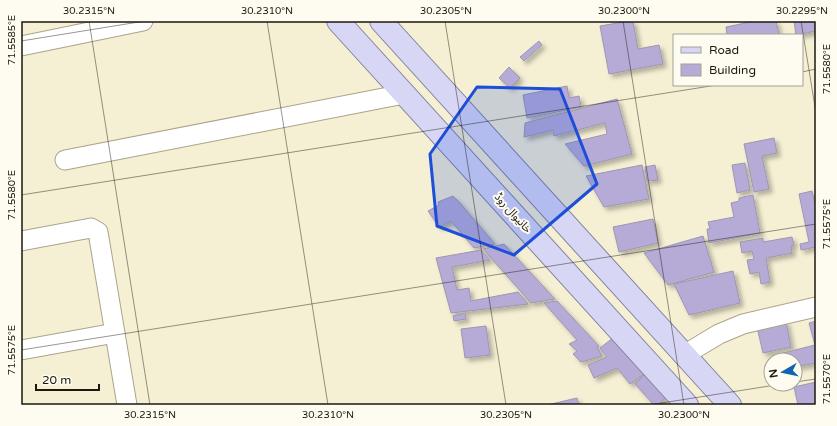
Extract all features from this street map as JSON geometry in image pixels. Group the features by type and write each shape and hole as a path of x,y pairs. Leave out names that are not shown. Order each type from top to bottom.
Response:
{"main road":[{"name":"خانیوال روڈ","path":"338,21 687,405"},
{"path":"381,21 730,405"}],"street":[{"path":"21,46 143,21"},
{"path":"65,160 404,94"},
{"path":"21,241 91,228 98,232 127,405"},
{"path":"684,355 719,334 743,324 816,307"},
{"path":"21,350 115,333"}],"highlighted area":[{"path":"477,87 560,89 597,184 514,255 437,226 430,154"}],"building":[{"path":"633,21 638,49 659,45 663,64 609,74 600,26"},
{"path":"755,21 776,21 779,34 727,34 726,27"},
{"path":"794,21 816,21 816,31 796,34"},
{"path":"539,41 542,45 524,61 520,57"},
{"path":"509,67 520,78 510,88 499,78"},
{"path":"567,86 569,98 579,96 581,107 527,118 523,95"},
{"path":"617,99 632,154 584,166 565,144 607,134 605,123 554,136 553,130 524,137 525,123"},
{"path":"774,138 777,153 762,156 769,189 754,192 744,144"},
{"path":"745,163 750,190 737,193 732,165"},
{"path":"642,165 649,199 604,207 586,176"},
{"path":"655,165 658,180 647,181 645,167"},
{"path":"812,191 816,208 816,247 801,250 800,244 809,242 799,194"},
{"path":"753,195 760,233 709,243 707,229 710,229 708,222 734,217 731,203 739,201 739,198"},
{"path":"453,196 495,244 474,248 451,221 439,227 428,211 439,205 438,202"},
{"path":"653,219 658,243 619,252 613,227"},
{"path":"703,236 714,272 668,285 644,253"},
{"path":"792,237 794,245 791,246 792,253 766,258 770,282 761,284 759,272 750,274 747,260 754,259 752,251 742,253 740,242 763,238 763,242"},
{"path":"504,244 555,299 531,303 483,249"},
{"path":"481,250 490,260 452,267 457,290 469,288 471,301 518,292 528,304 451,313 436,258"},
{"path":"733,271 740,303 689,315 674,284"},
{"path":"557,301 599,346 597,347 602,356 581,362 573,354 577,351 569,344 577,340 544,303"},
{"path":"465,313 466,319 454,321 453,316"},
{"path":"786,321 791,347 763,353 757,327"},
{"path":"816,321 816,363 803,365 803,352 787,352 815,345 809,323"},
{"path":"486,326 490,355 465,358 461,329"},
{"path":"614,337 644,374 630,384 617,368 594,378 588,365 607,357 600,348"},
{"path":"645,374 666,397 658,405 654,405 635,384"},
{"path":"816,382 816,405 798,405 795,392 803,392 803,385"},
{"path":"577,398 579,405 547,405"}]}
